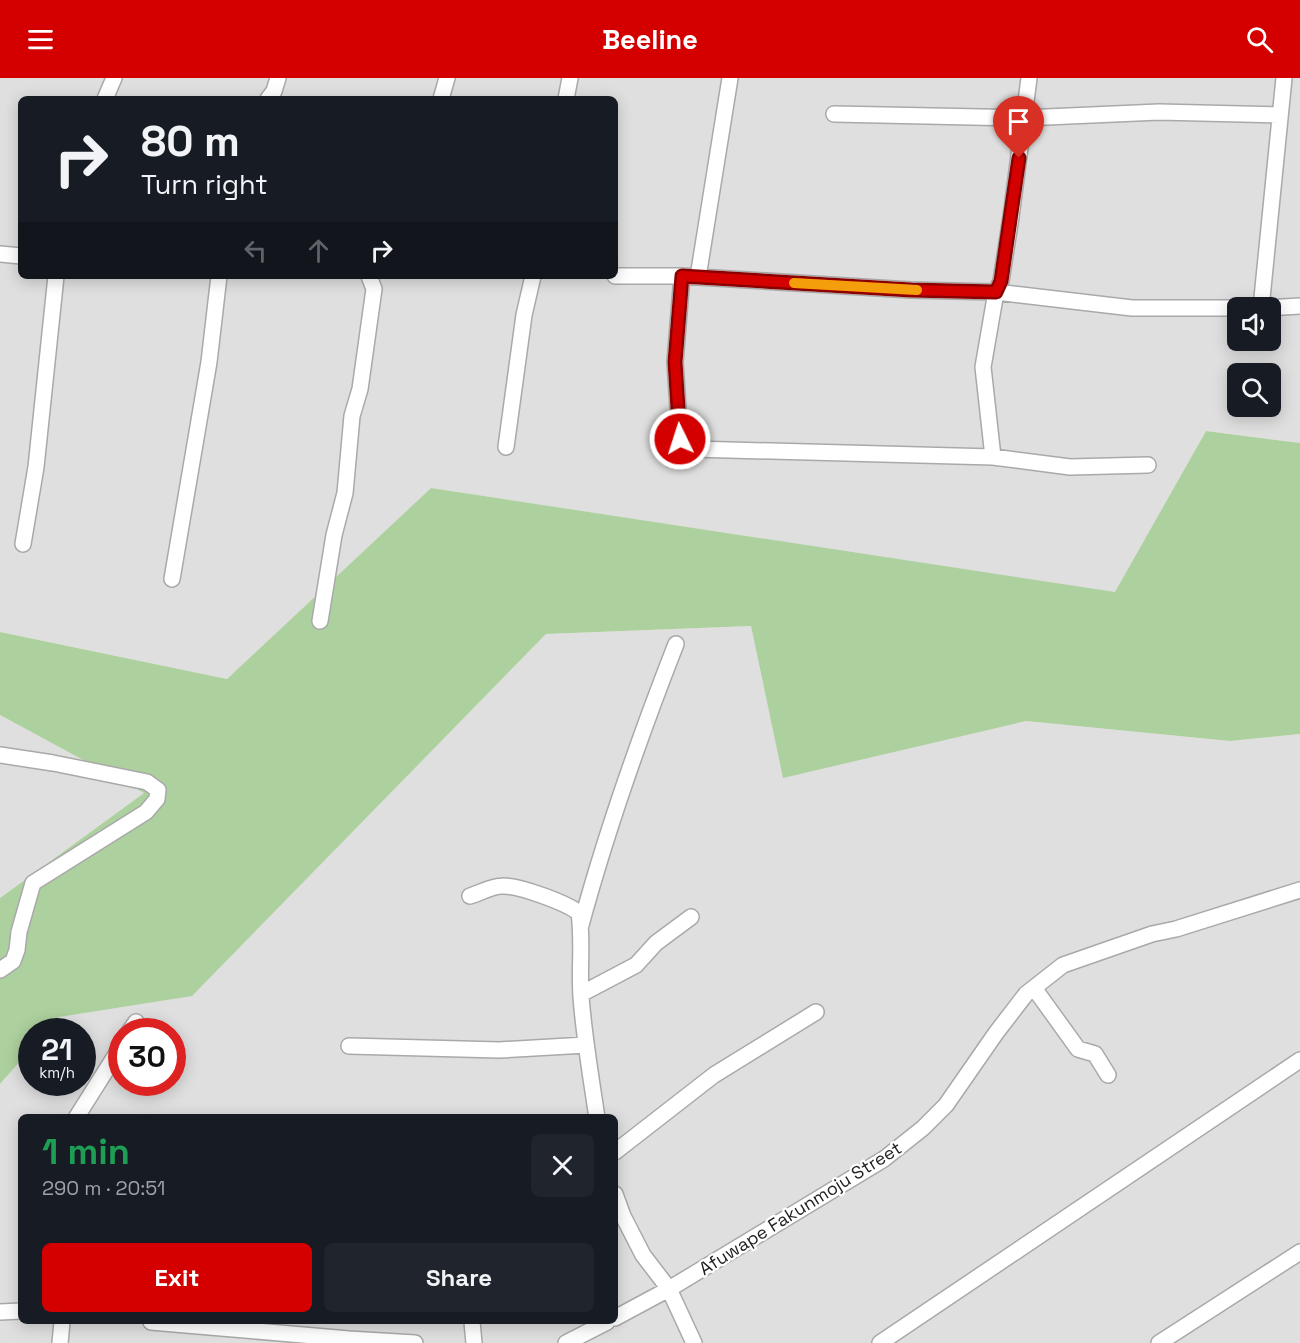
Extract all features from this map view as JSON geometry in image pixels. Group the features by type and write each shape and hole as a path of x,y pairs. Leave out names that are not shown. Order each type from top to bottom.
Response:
{"street":[{"path":"106,96 114,78"},
{"path":"270,96 278,78"},
{"path":"442,96 447,78"},
{"path":"567,96 570,78"},
{"path":"730,78 675,362 680,439 686,445 693,449 993,457 1070,467 1148,465"},
{"path":"993,457 983,367 996,292 1001,281 1029,78"},
{"path":"1263,297 1284,78"},
{"path":"834,114 1024,118 1159,112 1279,115"},
{"path":"0,254 18,256"},
{"path":"618,276 690,277 911,290 996,292 1132,308 1227,308"},
{"path":"23,544 36,467 56,279"},
{"path":"172,579 209,362 219,279"},
{"path":"320,621 334,535 345,493 352,416 360,389 374,289 370,279"},
{"path":"506,447 524,315 532,279"},
{"path":"1281,307 1300,306"},
{"path":"581,925 606,837 676,644"},
{"path":"0,755 147,782 158,790 157,799 146,812 33,883 13,961 0,970"},
{"path":"470,896 503,886 531,892 579,913 581,994 596,1114"},
{"name":"Afuwape Fakunmoju Street","path":"618,1316 669,1290 884,1159 922,1128 946,1104 1026,994 1063,965 1152,934 1300,890"},
{"path":"581,994 636,965 656,943 691,917"},
{"path":"1034,988 1078,1049 1095,1054 1108,1076"},
{"path":"618,1150 714,1075 816,1012"},
{"path":"349,1046 499,1050 586,1045"},
{"path":"880,1343 1300,1060"},
{"path":"78,1114 108,1067"},
{"path":"618,1202 644,1255 669,1290 694,1343"},
{"path":"1159,1343 1300,1251"},
{"path":"0,1312 18,1311"},
{"path":"60,1343 62,1324"},
{"path":"202,1324 279,1327 349,1339 415,1343"},
{"path":"472,1324 474,1343"},
{"path":"566,1343 603,1324"}],"shaded area":[{"path":"0,78 1300,78 1300,443 1206,431 1115,593 431,488 227,679 0,632"},
{"path":"751,626 783,777 1026,721 1230,741 1300,734 1300,1343 0,1343 0,1084 18,1064 18,1096 96,1096 96,1018 59,1017 192,995 546,634"},
{"path":"0,715 144,793 0,898"}],"green space":[{"path":"1206,431 1300,443 1300,734 1230,741 1026,721 783,778 751,626 546,634 192,996 58,1018 18,1018 18,1064 0,1084 0,898 144,793 0,715 0,632 227,679 431,488 1115,592"}],"slow traffic":[{"path":"794,283 917,290"}],"route":[{"path":"680,439 675,362 682,276 911,290 996,292 1001,281 1019,158"}]}
